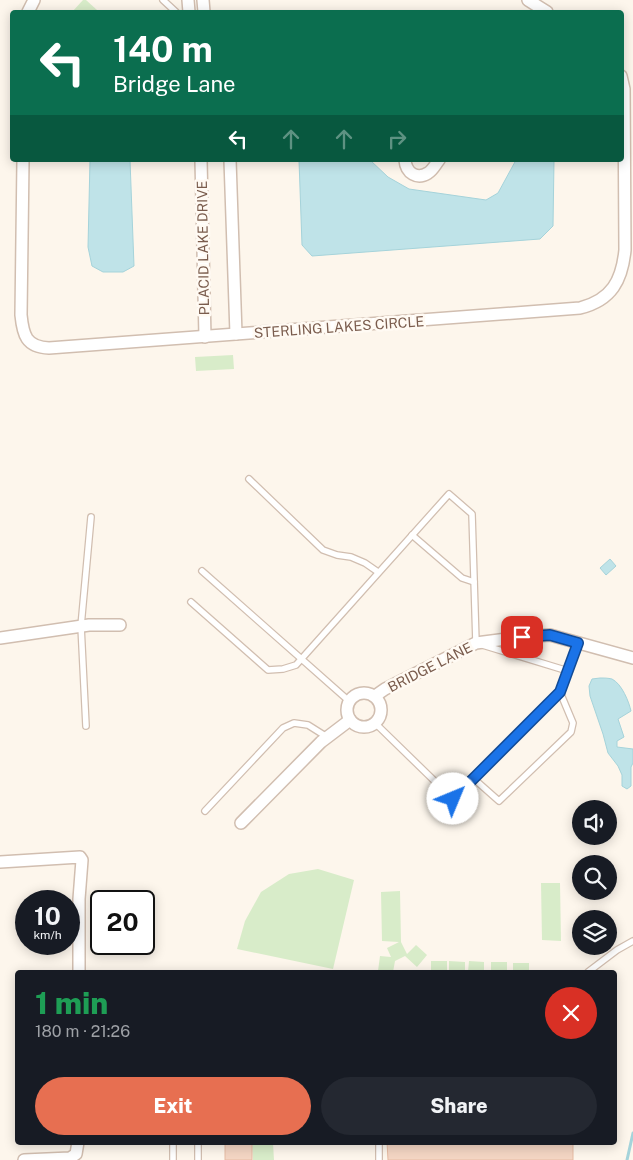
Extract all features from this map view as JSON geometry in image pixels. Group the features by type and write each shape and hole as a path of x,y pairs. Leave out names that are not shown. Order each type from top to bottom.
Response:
{"street":[{"path":"528,0 543,8"},
{"name":"STERLING LAKES CIRCLE","path":"24,162 21,315 22,329 25,336 35,346 49,348 580,308 600,300 611,290 619,278 624,264 624,89"},
{"name":"PLACID LAKE DRIVE","path":"201,162 205,337"},
{"path":"230,162 236,334"},
{"path":"405,162 410,173 418,176 426,174 437,162"},
{"path":"0,638 89,625 120,625"},
{"name":"BRIDGE LANE","path":"375,696 476,644 522,637 550,635 633,658"},
{"name":"BRIDGE LANE","path":"349,701 360,693 370,693 375,696 382,710 375,723"},
{"path":"349,701 347,711 350,720 358,726 364,727 375,723"},
{"path":"241,823 321,742 350,720"},
{"path":"0,862 80,857 82,860 79,899 79,970"},
{"path":"24,1160 70,1158 76,1154 78,1145"}],"lane":[{"path":"163,0 174,10"},
{"path":"250,479 324,550 336,555 351,557 365,563 378,572"},
{"path":"191,602 268,670 283,669 296,665 448,494 472,514 476,644 568,672"},
{"path":"86,726 80,626 91,517"},
{"path":"412,535 462,578 474,582"},
{"path":"202,571 349,701"},
{"path":"375,723 453,799 560,692 578,643"},
{"path":"474,778 499,802 571,732 573,723 560,692"},
{"path":"205,811 283,728 294,723 308,725 327,737"},
{"path":"591,970 617,950 633,941"},
{"path":"173,1145 173,1160"},
{"path":"198,1145 198,1160"},
{"path":"379,1145 379,1160"}],"green space":[{"path":"83,0 86,0 97,10 74,10"},
{"path":"233,355 234,369 196,371 195,357"},
{"path":"318,869 354,880 333,969 237,949 245,921 261,892 289,874"},
{"path":"541,883 560,883 561,941 542,940"},
{"path":"400,891 401,942 407,954 416,945 427,955 417,967 405,956 395,961 393,970 378,970 380,956 391,957 387,948 399,942 382,941 381,892"},
{"path":"431,961 447,961 447,970 431,970"},
{"path":"449,961 465,962 465,970 449,970"},
{"path":"469,961 484,962 484,970 468,970"},
{"path":"491,962 507,962 507,970 491,970"},
{"path":"513,963 529,963 529,970 513,970"},
{"path":"252,1145 273,1145 274,1160 253,1160"}],"water":[{"path":"90,162 130,162 134,266 123,272 103,272 92,266 88,247"},
{"path":"299,162 372,162 388,177 409,189 486,200 498,193 515,162 554,162 553,226 540,239 312,256 302,245"},
{"path":"610,559 616,566 606,575 600,568"},
{"path":"600,678 616,681 627,698 631,711 618,719 624,737 617,741 617,747 633,749 631,786 627,789 622,786 622,775 608,753 590,696 589,686 592,679"}],"building":[{"path":"225,1145 252,1145 252,1160 225,1160"},
{"path":"387,1145 573,1145 573,1160 388,1160"}],"waterway":[{"path":"627,1160 633,1133"}],"route":[{"path":"453,799 560,692 578,643 550,635 522,637"}]}
